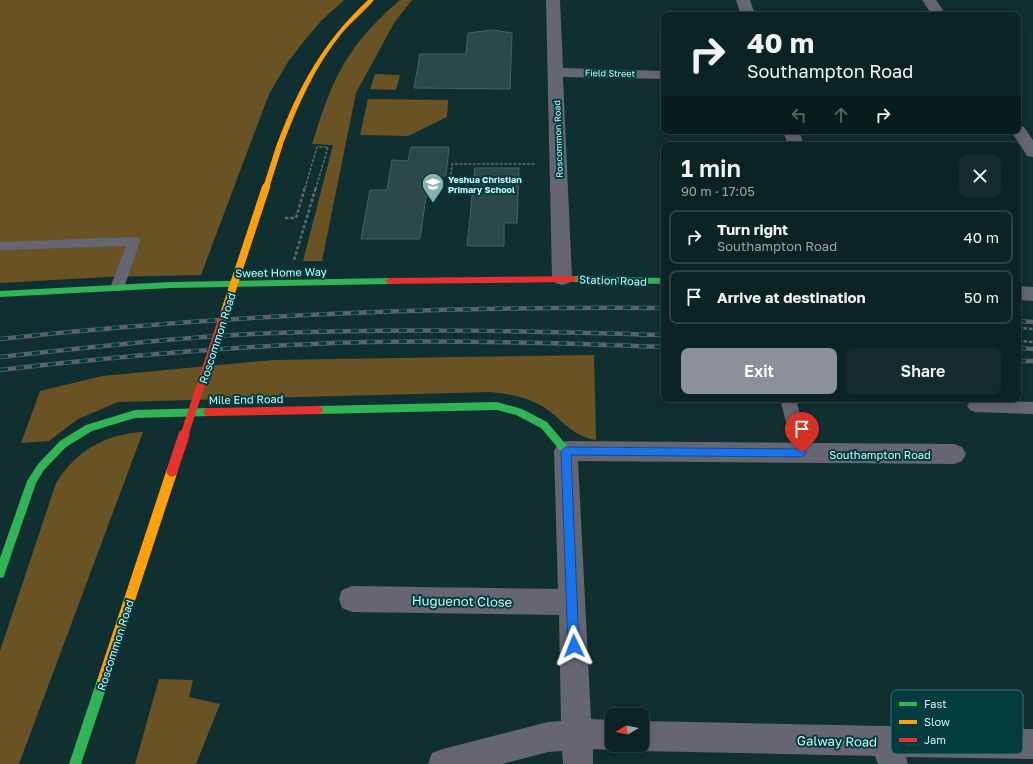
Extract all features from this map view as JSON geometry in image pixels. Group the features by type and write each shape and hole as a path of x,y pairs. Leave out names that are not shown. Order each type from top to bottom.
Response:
{"street":[{"name":"Roscommon Road","path":"75,764 293,108 306,79 320,54 351,18 371,0"},
{"name":"Roscommon Road","path":"553,0 562,278"},
{"path":"743,0 747,12"},
{"path":"929,0 937,12"},
{"name":"Field Street","path":"556,72 661,75"},
{"path":"1021,134 1033,152"},
{"name":"Station Road","path":"562,278 661,281"},
{"name":"Sweet Home Way","path":"0,294 117,288 562,278"},
{"path":"1021,293 1033,294"},
{"name":"Mile End Road","path":"0,573 32,482 45,462 65,442 87,428 110,418 135,414 497,406 519,412 544,425 566,451"},
{"path":"566,451 578,764"},
{"name":"Southampton Road","path":"566,451 954,454"},
{"name":"Huguenot Close","path":"352,599 572,602"},
{"path":"443,764 548,737 577,734 605,735"},
{"name":"Galway Road","path":"649,736 890,753"},
{"name":"Galway Road","path":"1023,745 1033,744"}],"lane":[{"path":"0,246 134,241 117,288"},
{"path":"789,402 802,453"},
{"path":"975,406 1033,408"}],"path":[{"path":"285,218 296,218 317,147 328,147 294,262"},
{"path":"450,194 452,164 533,164 559,162"},
{"path":"1021,328 1033,329"},
{"path":"1021,341 1033,342"}],"shaded area":[{"path":"0,0 344,0 322,20 304,41 288,62 269,94 201,275 107,277 0,283"},
{"path":"400,0 412,0 394,23 356,93 322,261 303,261 333,145 312,144 327,99 335,81 358,43 382,16"},
{"path":"375,74 400,75 396,90 370,89"},
{"path":"368,99 448,100 447,117 408,136 360,135"},
{"path":"594,355 596,440 579,434 542,406 530,400 517,396 491,392 118,402 78,419 49,441 21,443 40,391 102,376 273,360"},
{"path":"143,432 19,764 0,764 0,651 56,483 82,453 93,446 116,436"},
{"path":"159,679 193,680 189,697 220,704 196,764 135,764"}],"building":[{"path":"492,30 512,33 510,89 414,88 420,54 466,54 468,33"},
{"path":"411,147 449,147 446,176 429,176 420,239 361,239 370,190 387,190 392,160 408,161"},
{"path":"475,168 519,168 517,223 504,223 504,246 467,246"}],"railway":[{"path":"0,339 166,324 332,314 498,309 661,308"},
{"path":"1021,321 1033,322"},
{"path":"0,357 171,340 322,331 566,332 661,335"},
{"path":"0,370 183,352 321,343 404,341 553,343 661,347"},
{"path":"1021,348 1033,349"},
{"path":"1021,361 1033,361"}],"traffic: fast":[{"path":"574,279 661,281"},
{"path":"0,294 171,285 389,281"},
{"path":"318,410 497,406 519,412 544,425 566,451"},
{"path":"0,573 32,481 41,467 63,444 89,428 135,414 208,412"},
{"path":"75,764 103,680"}],"traffic: slow":[{"path":"280,144 296,103 327,48 354,16 371,0"},
{"path":"224,314 280,144"},
{"path":"103,680 172,471"}],"traffic: jam":[{"path":"389,281 574,279"},
{"path":"172,471 224,314"},
{"path":"208,412 318,410"}],"place":[{"name":"Yeshua Christian Primary School","path":"433,204"}],"route":[{"path":"574,646 566,451 802,453"}]}
